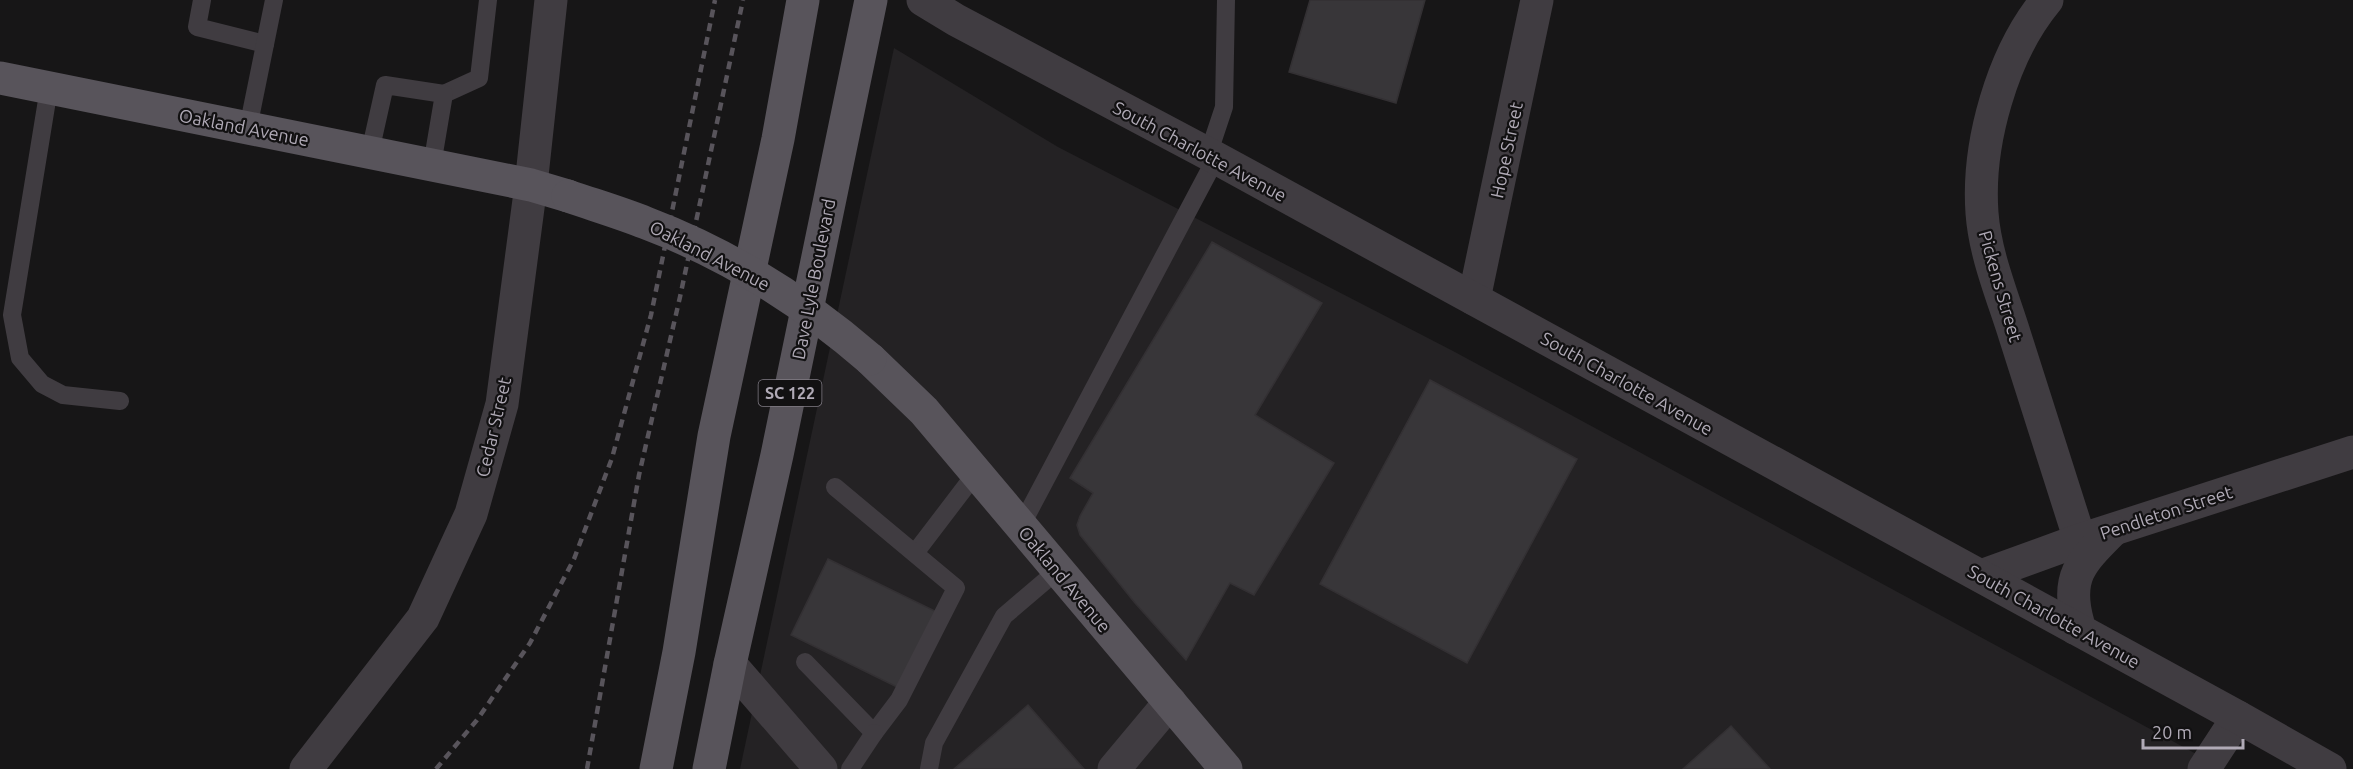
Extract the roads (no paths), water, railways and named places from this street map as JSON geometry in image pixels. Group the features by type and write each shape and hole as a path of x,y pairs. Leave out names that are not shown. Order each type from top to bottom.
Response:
{"main road":[{"path":"656,769 679,652 714,436 778,139 803,0"},
{"name":"Dave Lyle Boulevard","path":"709,769 777,455 871,0"},
{"name":"Oakland Avenue","path":"0,78 531,185 647,223 735,264 794,300 841,334 924,411 1226,769"}],"street":[{"name":"Cedar Street","path":"306,769 423,618 471,514 502,404 531,185 551,0"},
{"name":"South Charlotte Avenue","path":"923,0 1981,576 2330,769"},
{"name":"Hope Street","path":"1474,299 1537,0"},
{"name":"Pickens Street","path":"2047,0 2013,55 1994,108 1986,152 1982,212 1984,232 1998,281 2080,540"},
{"name":"Pendleton Street","path":"1981,576 2080,540 2353,452"},
{"path":"2075,628 2078,622 2074,609 2073,589 2077,572 2092,551 2114,529"},
{"path":"730,664 821,769"},
{"path":"1114,769 1170,702"},
{"path":"2204,769 2238,717"}],"lane":[{"path":"202,0 197,27 265,44"},
{"path":"248,128 274,0"},
{"path":"370,152 385,85 444,94 479,78 488,0"},
{"path":"1021,526 1212,157 1224,107 1226,0"},
{"path":"49,88 12,315 20,358 42,384 63,396 120,401"},
{"path":"432,165 444,94"},
{"path":"915,553 976,473"},
{"path":"836,487 956,588 899,700 850,769"},
{"path":"929,769 934,743 1004,616 1058,570"},
{"path":"805,662 874,733"}],"railway":[{"path":"436,769 477,720 530,643 574,559 612,458 651,315 715,0"},
{"path":"587,769 639,475 680,297 743,0"}]}
